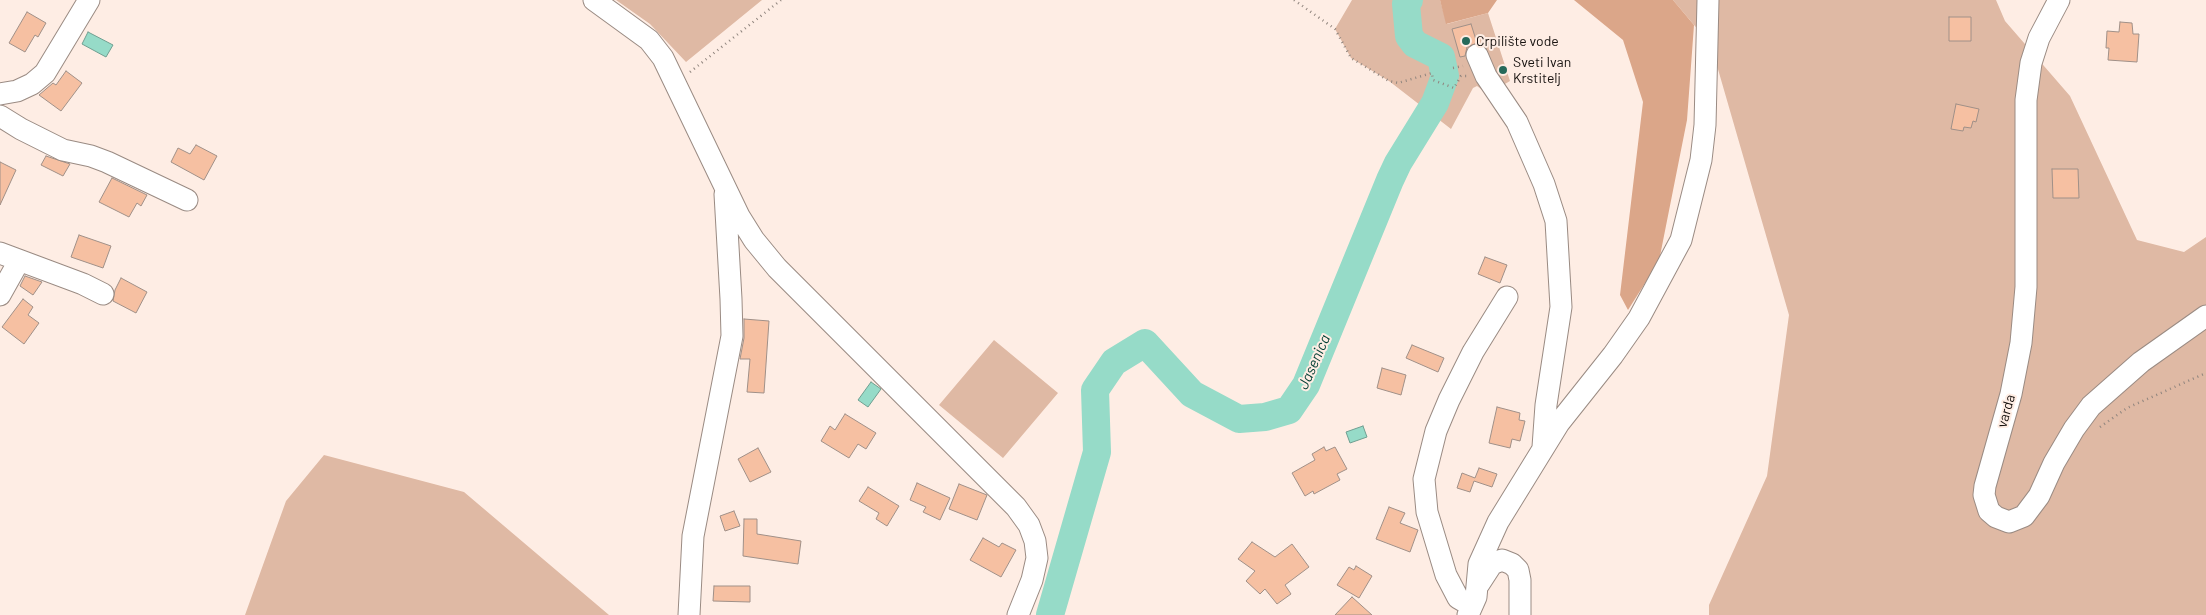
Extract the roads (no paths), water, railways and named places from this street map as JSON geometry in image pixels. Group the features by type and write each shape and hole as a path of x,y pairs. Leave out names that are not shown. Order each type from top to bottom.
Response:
{"street":[{"path":"0,94 17,91 32,84 45,72 89,0"},
{"path":"594,0 650,40 663,58 739,216 754,240 777,268 1016,507 1029,525 1035,541 1037,558 1032,580 1018,615"},
{"path":"1472,603 1479,564 1490,539 1559,423 1613,355 1639,318 1680,240 1701,160 1706,124 1708,0"},
{"name":"varda","path":"2059,0 2030,63 2026,100 2026,287 2021,343 2013,385 1985,486 1986,504 1996,517 2009,522 2024,516 2039,496 2054,463 2074,429 2092,406 2141,362 2206,316"},
{"path":"1477,55 1486,76 1517,122 1544,184 1556,221 1562,307 1546,405 1543,447"},
{"path":"0,116 63,150 91,156 107,162 187,200"},
{"path":"688,615 693,536 732,336 732,299 724,185"},
{"path":"0,253 52,272 103,294"},
{"path":"0,295 19,261"},
{"path":"1472,603 1458,598 1446,574 1427,512 1424,479 1436,431 1465,368 1508,297"},
{"path":"1472,603 1492,564 1502,560 1512,564 1518,570 1520,580 1520,615"}],"water":[{"path":"88,32 113,45 106,57 82,44"},
{"path":"871,382 881,389 868,407 858,400"},
{"path":"1363,426 1367,437 1350,443 1346,432"}],"waterway":[{"name":"Jasenica","path":"1050,615 1097,452 1095,390 1114,362 1145,343 1192,394 1239,419 1265,417 1289,410 1306,385 1390,180 1398,163 1435,103 1445,76 1441,57 1415,44 1409,36 1406,4 1409,0"}],"place":[{"name":"Crpilište vode","path":"1466,41"},
{"name":"Sveti Ivan Krstitelj","path":"1503,70"}]}
